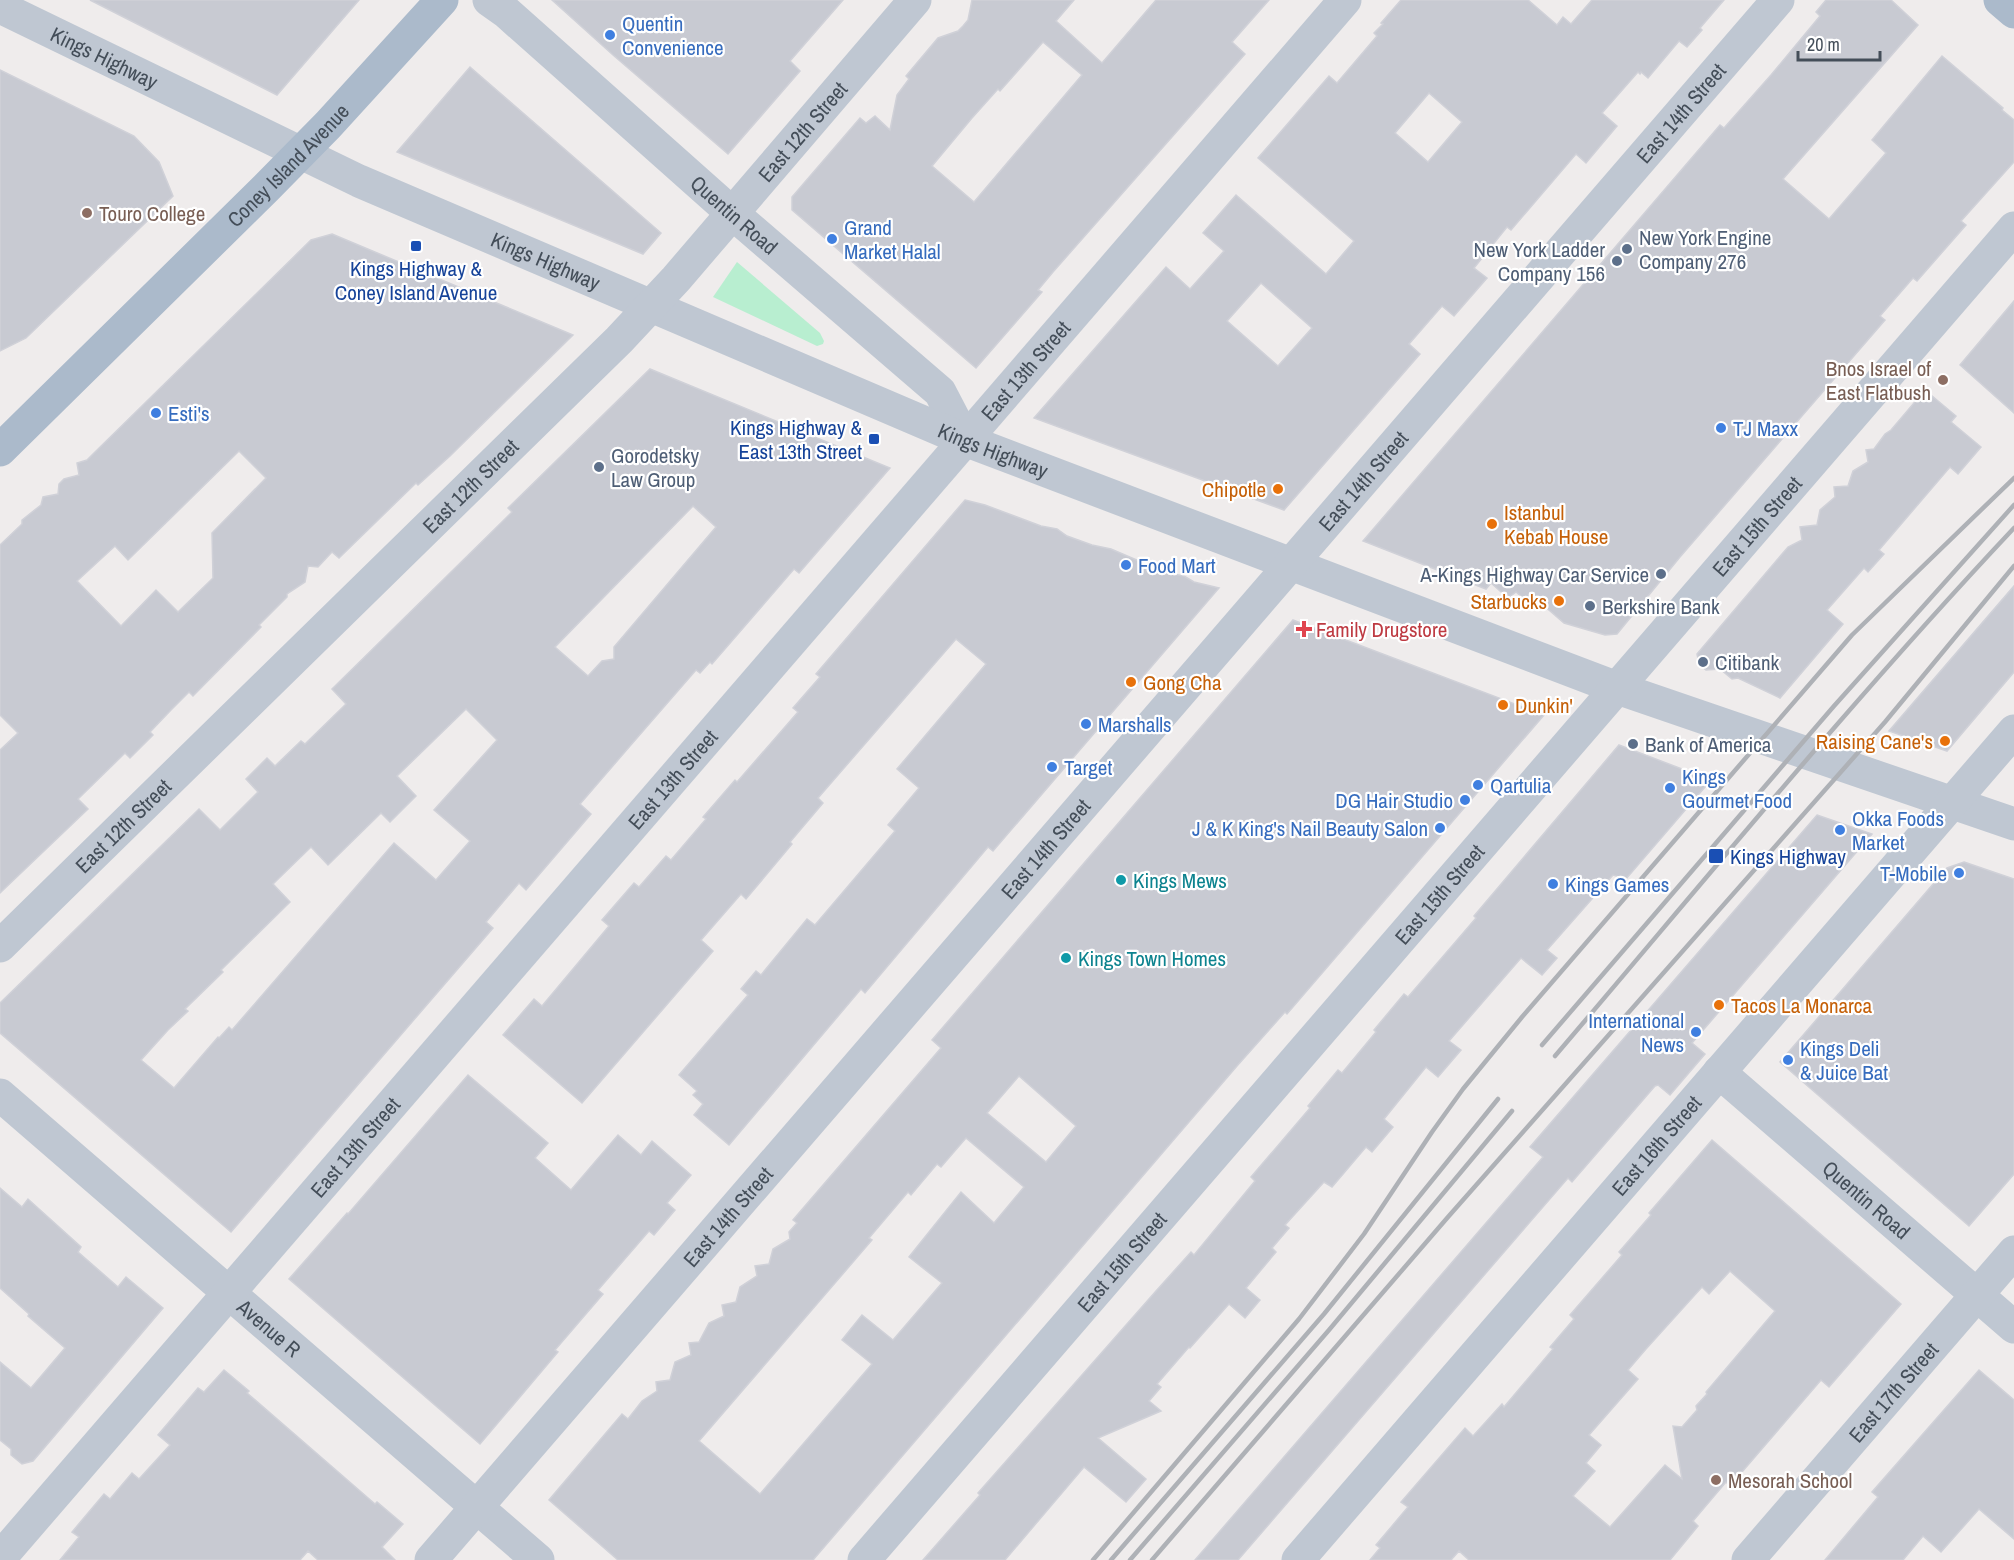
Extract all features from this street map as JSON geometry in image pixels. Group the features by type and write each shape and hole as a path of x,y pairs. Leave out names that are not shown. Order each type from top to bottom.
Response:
{"main road":[{"name":"Coney Island Avenue","path":"0,450 300,153 442,0"},
{"path":"2000,0 2014,12"}],"street":[{"name":"Quentin Road","path":"489,0 506,12 732,213 940,392 965,440"},
{"name":"East 12th Street","path":"0,946 619,340 652,305 915,0"},
{"name":"East 13th Street","path":"0,1558 1345,0"},
{"name":"East 14th Street","path":"431,1560 1778,0"},
{"name":"Kings Highway","path":"0,7 359,181 965,440 1617,688 2014,824"},
{"name":"East 15th Street","path":"864,1560 2014,228"},
{"name":"East 16th Street","path":"1298,1560 2014,731"},
{"name":"Quentin Road","path":"1719,1072 2014,1327"},
{"name":"Avenue R","path":"0,1095 538,1560"},
{"name":"East 17th Street","path":"1748,1560 2014,1251"}],"green space":[{"path":"737,262 820,333 823,344 817,346 713,297"}],"building":[{"path":"90,0 359,0 277,95"},
{"path":"552,0 843,0 790,61 800,71 728,154"},
{"path":"972,0 1074,0 1056,21 1102,63 1156,0 1269,0 1232,42 1245,54 1053,272 1038,290 1042,292 976,368 792,210 792,197 860,118 866,123 875,116 890,130 897,95 909,79 906,76 938,38 958,31 968,20","holes":["1043,42 1082,75 974,202 932,166 972,118 998,89 1000,91"]},
{"path":"1401,0 1528,0 1557,25 1563,17 1571,24 1592,0 1724,0 1687,47 1679,41 1648,78 1638,72 1602,113 1617,126 1586,163 1576,154 1511,230 1507,227 1474,268 1487,278 1454,316 1442,306 1409,344 1420,354 1284,510 1034,418 1166,267 1190,289 1224,251 1203,233 1236,195 1326,274 1354,241 1258,158 1329,76 1337,83 1377,36 1374,33 1383,24 1381,23","holes":["1429,93 1462,122 1428,162 1395,133","1261,283 1312,328 1278,366 1227,321"]},
{"path":"1826,0 1891,0 1918,25 1783,179 1829,219 1886,153 1872,140 1942,56 2014,120 2014,162 1961,221 1966,225 1917,281 1913,278 1880,316 1885,320 1680,557 1617,634 1605,635 1564,623 1542,604 1533,607 1516,592 1508,598 1491,583 1486,589 1363,541 1720,125 1724,128 1771,75 1820,16 1816,12"},
{"path":"470,67 661,233 643,254 397,152"},
{"path":"0,70 134,136 159,162 173,196 26,338 0,351"},
{"path":"332,234 573,335 450,456 418,485 416,483 339,558 332,552 318,567 308,566 305,582 287,594 287,597 259,625 261,627 193,696 189,692 171,710 150,732 153,735 130,758 125,753 78,799 88,809 0,893 0,750 18,733 0,715 0,545 22,524 22,520 41,505 43,497 58,494 59,484 64,479 79,475 77,463 87,460 311,240","holes":["239,451 266,478 212,533 213,578 178,612 156,590 121,626 77,581 115,546 128,560"]},
{"path":"2014,301 2014,413 1960,365"},
{"path":"650,369 890,468 799,573 794,569 712,664 710,662 700,673 696,670 630,746 580,804 591,814 526,890 519,883 486,922 493,928 231,1232 0,1033 0,1003 199,809 220,830 258,792 246,779 267,758 275,766 301,741 305,744 346,704 332,689 512,512 508,508","holes":["693,506 716,527 614,647 614,659 602,661 588,676 555,647","466,709 497,740 434,810 470,841 436,880 394,843 232,1030 229,1027 218,1037 174,1088 141,1060 188,1011 185,1009 223,972 221,970 290,902 273,884 311,847 328,865 381,813 390,822 416,796 397,776"]},
{"path":"1925,390 1956,416 1951,422 1981,447 1958,474 1950,467 1879,550 1884,554 1868,572 1864,568 1827,610 1843,624 1780,698 1738,678 1732,679 1720,669 1706,670 1699,664 1697,654 1788,547 1802,540 1800,527 1817,525 1820,510 1835,497 1834,487 1848,486 1853,471 1868,462 1866,450 1874,449"},
{"path":"965,500 1041,526 1057,529 1067,536 1111,549 1167,573 1184,576 1194,582 1219,588 993,851 988,847 865,993 861,989 729,1145 694,1115 703,1104 693,1095 697,1091 679,1075 748,995 741,989 756,971 761,975 807,919 815,925 895,831 888,825 919,788 897,769 986,664 956,639 818,798 823,803 746,899 741,894 701,940 713,951 582,1103 503,1035 534,999 542,1006 609,926 602,920 634,883 639,887 666,856 671,860 706,819 703,817 798,712 793,708 820,677 816,674"},
{"path":"2014,586 2014,672 1947,751 1889,731"},
{"path":"1293,620 1544,715 1287,1014 1285,1012 1237,1066 813,1560 618,1560 549,1500 622,1414 628,1419 642,1401 657,1391 656,1382 670,1380 675,1362 691,1355 689,1343 699,1342 709,1323 724,1316 722,1305 736,1302 740,1287 757,1276 755,1266 769,1264 773,1249 790,1239 789,1232 797,1223 793,1220 941,1048 932,1040","holes":["1019,1076 1076,1126 1046,1162 987,1113","966,1138 1024,1187 994,1223 961,1192 909,1257 942,1283 893,1340 862,1315 842,1340 872,1364 760,1494 699,1441 872,1240 869,1238 908,1192 911,1195 937,1164 941,1167"]},
{"path":"1619,745 1711,780 1626,879 1613,875 1547,950 1557,958 1542,975 1521,958 1449,1041 1461,1050 1438,1077 1426,1067 1384,1119 1393,1127 1372,1152 1366,1147 1332,1187 1324,1182 1285,1225 1289,1228 1272,1248 1276,1252 1246,1288 1260,1300 1245,1318 1229,1304 1189,1347 1157,1384 1161,1387 1149,1401 1161,1411 1098,1438 1146,1479 1126,1502 1084,1467 1005,1560 923,1560 980,1495 978,1493 1156,1291 1191,1252 1194,1255 1255,1181 1251,1177 1310,1108 1308,1106 1338,1070 1342,1073 1404,994 1408,997"},
{"path":"1817,815 1872,834 1692,1043 1705,1054 1670,1095 1658,1085 1655,1086 1572,1182 1568,1178 1238,1560 1195,1560 1543,1157 1530,1147"},
{"path":"1964,862 2014,879 2014,1174 1969,1226 1780,1062 1947,868"},
{"path":"468,1075 548,1143 535,1158 571,1190 618,1135 641,1155 652,1141 691,1175 667,1203 675,1210 654,1235 649,1231 598,1290 603,1294 555,1350 558,1352 480,1444 289,1279"},
{"path":"1712,1140 1901,1304 1829,1387 1821,1380 1730,1486 1726,1482 1693,1521 1698,1526 1670,1560 1469,1560 1459,1551 1451,1560 1370,1560 1380,1548 1376,1545 1408,1507 1401,1502 1465,1428 1473,1436 1502,1404 1504,1407 1553,1349 1550,1347 1574,1319 1570,1315 1622,1255 1619,1252 1651,1215 1649,1213","holes":["1730,1271 1775,1311 1706,1392 1707,1394 1696,1406 1697,1410 1682,1427 1673,1426 1682,1479 1665,1465 1610,1527 1573,1496 1595,1471 1586,1463 1601,1445 1589,1435 1638,1379 1628,1370 1702,1287 1709,1294"]},
{"path":"0,1188 22,1207 28,1199 81,1247 78,1252 118,1287 126,1277 163,1308 33,1461 22,1464 11,1455 11,1449 0,1440 0,1362 31,1388 65,1348 0,1288"},
{"path":"224,1370 249,1391 247,1393 375,1504 377,1502 403,1524 382,1547 395,1560 318,1560 308,1551 300,1560 60,1560 79,1537 72,1532 104,1494 110,1499 132,1473 139,1479 170,1445 158,1435 198,1388 204,1392"},
{"path":"1979,1370 2014,1400 2014,1539 1979,1509 1941,1552 1923,1536 1903,1560 1825,1560 1878,1497 1872,1492"}],"railway":[{"path":"1093,1560 1299,1319 1364,1234 1463,1089 1522,1017 1852,635 2014,478"},
{"path":"1542,1045 1834,706 2014,505"},
{"path":"1555,1056 1838,723 2014,528"},
{"path":"1152,1560 1448,1217 1885,722 2014,566"},
{"path":"1111,1560 1324,1314 1498,1099"},
{"path":"1130,1560 1329,1330 1512,1111"}],"place":[{"name":"Quentin Convenience","path":"610,35"},
{"name":"Touro College","path":"87,213"},
{"name":"Grand Market Halal","path":"832,239"},
{"name":"Kings Highway & Coney Island Avenue","path":"416,246"},
{"name":"New York Engine Company 276","path":"1627,249"},
{"name":"New York Ladder Company 156","path":"1617,261"},
{"name":"Bnos Israel of East Flatbush","path":"1943,380"},
{"name":"Esti's","path":"156,413"},
{"name":"TJ Maxx","path":"1721,428"},
{"name":"Kings Highway & East 13th Street","path":"874,439"},
{"name":"Gorodetsky Law Group","path":"599,467"},
{"name":"Chipotle","path":"1278,489"},
{"name":"Istanbul Kebab House","path":"1492,524"},
{"name":"Food Mart","path":"1126,565"},
{"name":"A-Kings Highway Car Service","path":"1661,574"},
{"name":"Starbucks","path":"1559,601"},
{"name":"Berkshire Bank","path":"1590,606"},
{"name":"Family Drugstore","path":"1304,629"},
{"name":"Citibank","path":"1703,662"},
{"name":"Gong Cha","path":"1131,682"},
{"name":"Dunkin'","path":"1503,705"},
{"name":"Marshalls","path":"1086,724"},
{"name":"Raising Cane's","path":"1945,741"},
{"name":"Bank of America","path":"1633,744"},
{"name":"Target","path":"1052,767"},
{"name":"Qartulia","path":"1478,785"},
{"name":"Kings Gourmet Food","path":"1670,788"},
{"name":"DG Hair Studio","path":"1465,800"},
{"name":"J & K King's Nail Beauty Salon","path":"1440,828"},
{"name":"Okka Foods Market","path":"1840,830"},
{"name":"Kings Highway","path":"1716,856"},
{"name":"T-Mobile","path":"1959,873"},
{"name":"Kings Mews","path":"1121,880"},
{"name":"Kings Games","path":"1553,884"},
{"name":"Kings Town Homes","path":"1066,958"},
{"name":"Tacos La Monarca","path":"1719,1005"},
{"name":"International News","path":"1696,1032"},
{"name":"Kings Deli & Juice Bat","path":"1788,1060"},
{"name":"Mesorah School","path":"1716,1480"}]}
